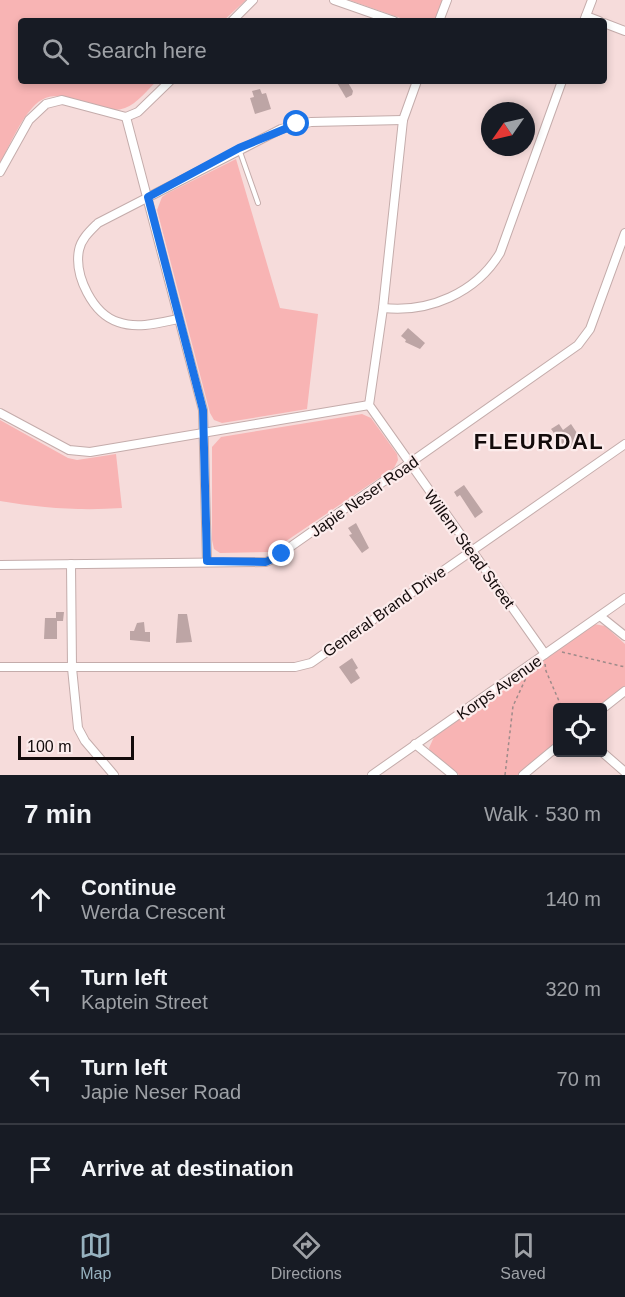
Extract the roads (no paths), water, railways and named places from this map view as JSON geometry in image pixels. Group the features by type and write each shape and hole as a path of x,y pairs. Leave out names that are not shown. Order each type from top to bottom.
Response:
{"street":[{"path":"235,18 253,0"},
{"path":"334,0 385,18"},
{"path":"440,18 447,0"},
{"path":"585,18 592,0"},
{"path":"607,24 625,31"},
{"path":"0,172 29,120 46,104 62,100 126,117 138,112 167,84"},
{"path":"0,413 60,446 77,452 90,452 369,405 383,308 403,120 416,84"},
{"path":"383,308 428,306 446,301 479,279 494,263 500,254 561,84"},
{"path":"126,117 203,410 207,561"},
{"path":"178,320 134,326 107,317 98,309 86,287 79,264 79,248 86,235 98,224 239,148 297,124 403,120"},
{"name":"Japie Neser Road","path":"0,565 266,562 273,560 585,338 625,233"},
{"name":"Willem Stead Street","path":"369,405 545,654"},
{"name":"General Brand Drive","path":"0,667 295,667 311,663 625,444"},
{"path":"71,564 72,668 80,733 114,775"},
{"name":"Korps Avenue","path":"372,775 625,598"},
{"path":"600,616 625,636"},
{"path":"607,706 625,691"},
{"path":"416,744 453,775"},
{"path":"523,775 553,750"},
{"path":"607,756 625,772"}],"lane":[{"path":"239,148 258,203"}],"district":[{"name":"FLEURDAL","path":"539,441"}]}
